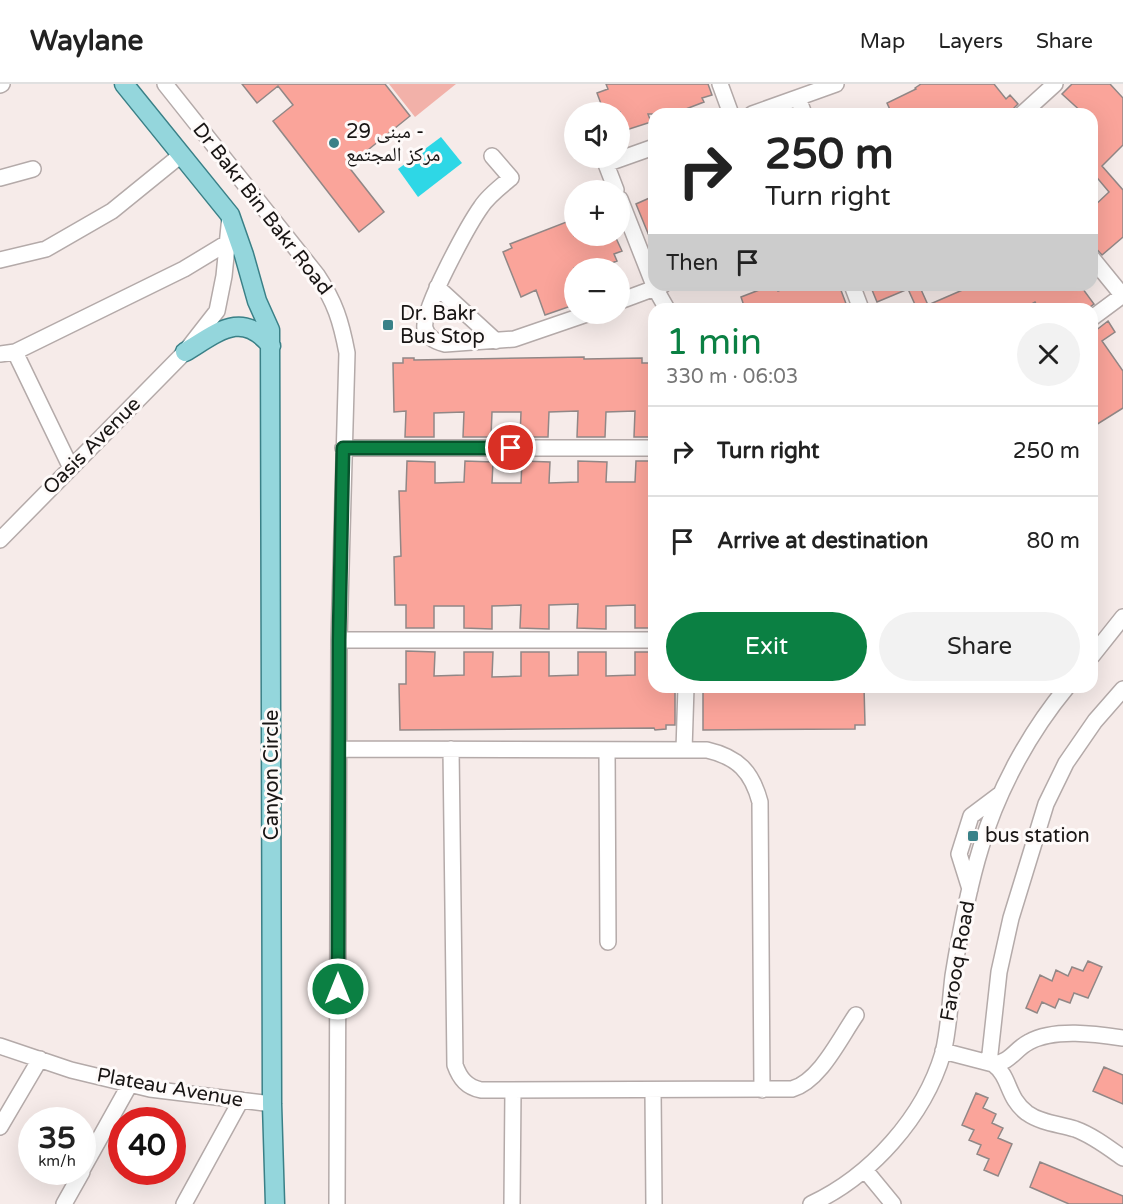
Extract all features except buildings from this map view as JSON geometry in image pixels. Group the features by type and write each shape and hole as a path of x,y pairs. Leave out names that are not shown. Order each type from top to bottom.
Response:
{"main road":[{"name":"Canyon Circle","path":"124,84 230,216 259,306 270,330 272,1104 275,1204"},
{"name":"Oasis Avenue","path":"185,352 259,306"},
{"path":"224,328 243,325 257,332 271,346"}],"street":[{"name":"Dr Bakr Bin Bakr Road","path":"165,84 332,298 341,322 347,353 339,640 337,1204"},
{"path":"720,84 729,108"},
{"path":"769,108 836,84"},
{"path":"1029,108 1055,84"},
{"path":"798,98 802,108"},
{"path":"612,180 606,164 648,149"},
{"path":"0,260 46,249 112,211 181,155"},
{"path":"492,156 511,178 481,206 437,287 425,321 425,328 432,339 445,344 496,341 524,336 564,322"},
{"path":"0,178 33,169"},
{"name":"Oasis Avenue","path":"0,540 185,352 217,311 224,276 230,216"},
{"path":"630,221 648,261"},
{"path":"70,468 7,353 184,269 227,243"},
{"path":"1098,265 1123,296 1098,314"},
{"path":"437,287 496,341"},
{"path":"630,297 648,290"},
{"path":"343,448 648,448"},
{"path":"1098,648 1123,617"},
{"path":"339,640 648,640"},
{"path":"991,1063 999,972 1011,918 1046,804 1066,763 1095,721 1123,688"},
{"path":"684,750 686,693"},
{"name":"Farooq Road","path":"812,1204 865,1170 909,1120 935,1074 943,1052 959,937 981,847 1002,793 1038,726 1063,693"},
{"path":"451,749 455,1065 463,1081 471,1088 481,1090 653,1091 792,1089 808,1082 856,1014"},
{"path":"340,750 707,750 723,753 736,760 756,786 760,802 762,1090"},
{"path":"607,750 608,942"},
{"path":"943,1052 991,1063 1007,1060 1029,1042 1049,1036 1073,1033 1123,1038"},
{"name":"Plateau Avenue","path":"0,1046 70,1070 150,1089 272,1104"},
{"path":"0,1127 40,1059"},
{"path":"991,1063 1003,1074 1009,1092 1025,1111 1036,1119 1078,1130 1123,1158"},
{"path":"96,1146 130,1084"},
{"path":"512,1204 513,1090"},
{"path":"653,1091 654,1204"},
{"path":"184,1204 241,1100"},
{"path":"865,1170 892,1204"},
{"path":"64,1204 74,1185"}],"shaded area":[{"path":"389,84 456,84 415,117"}],"water":[{"path":"441,137 462,163 418,197 398,169"}],"place":[{"name":"مبنى 29 - مركز المجتمع","path":"334,143"},
{"name":"Dr. Bakr Bus Stop","path":"388,325"},
{"name":"bus station","path":"973,836"}],"route":[{"path":"338,989 339,640 343,448 511,448"}]}
